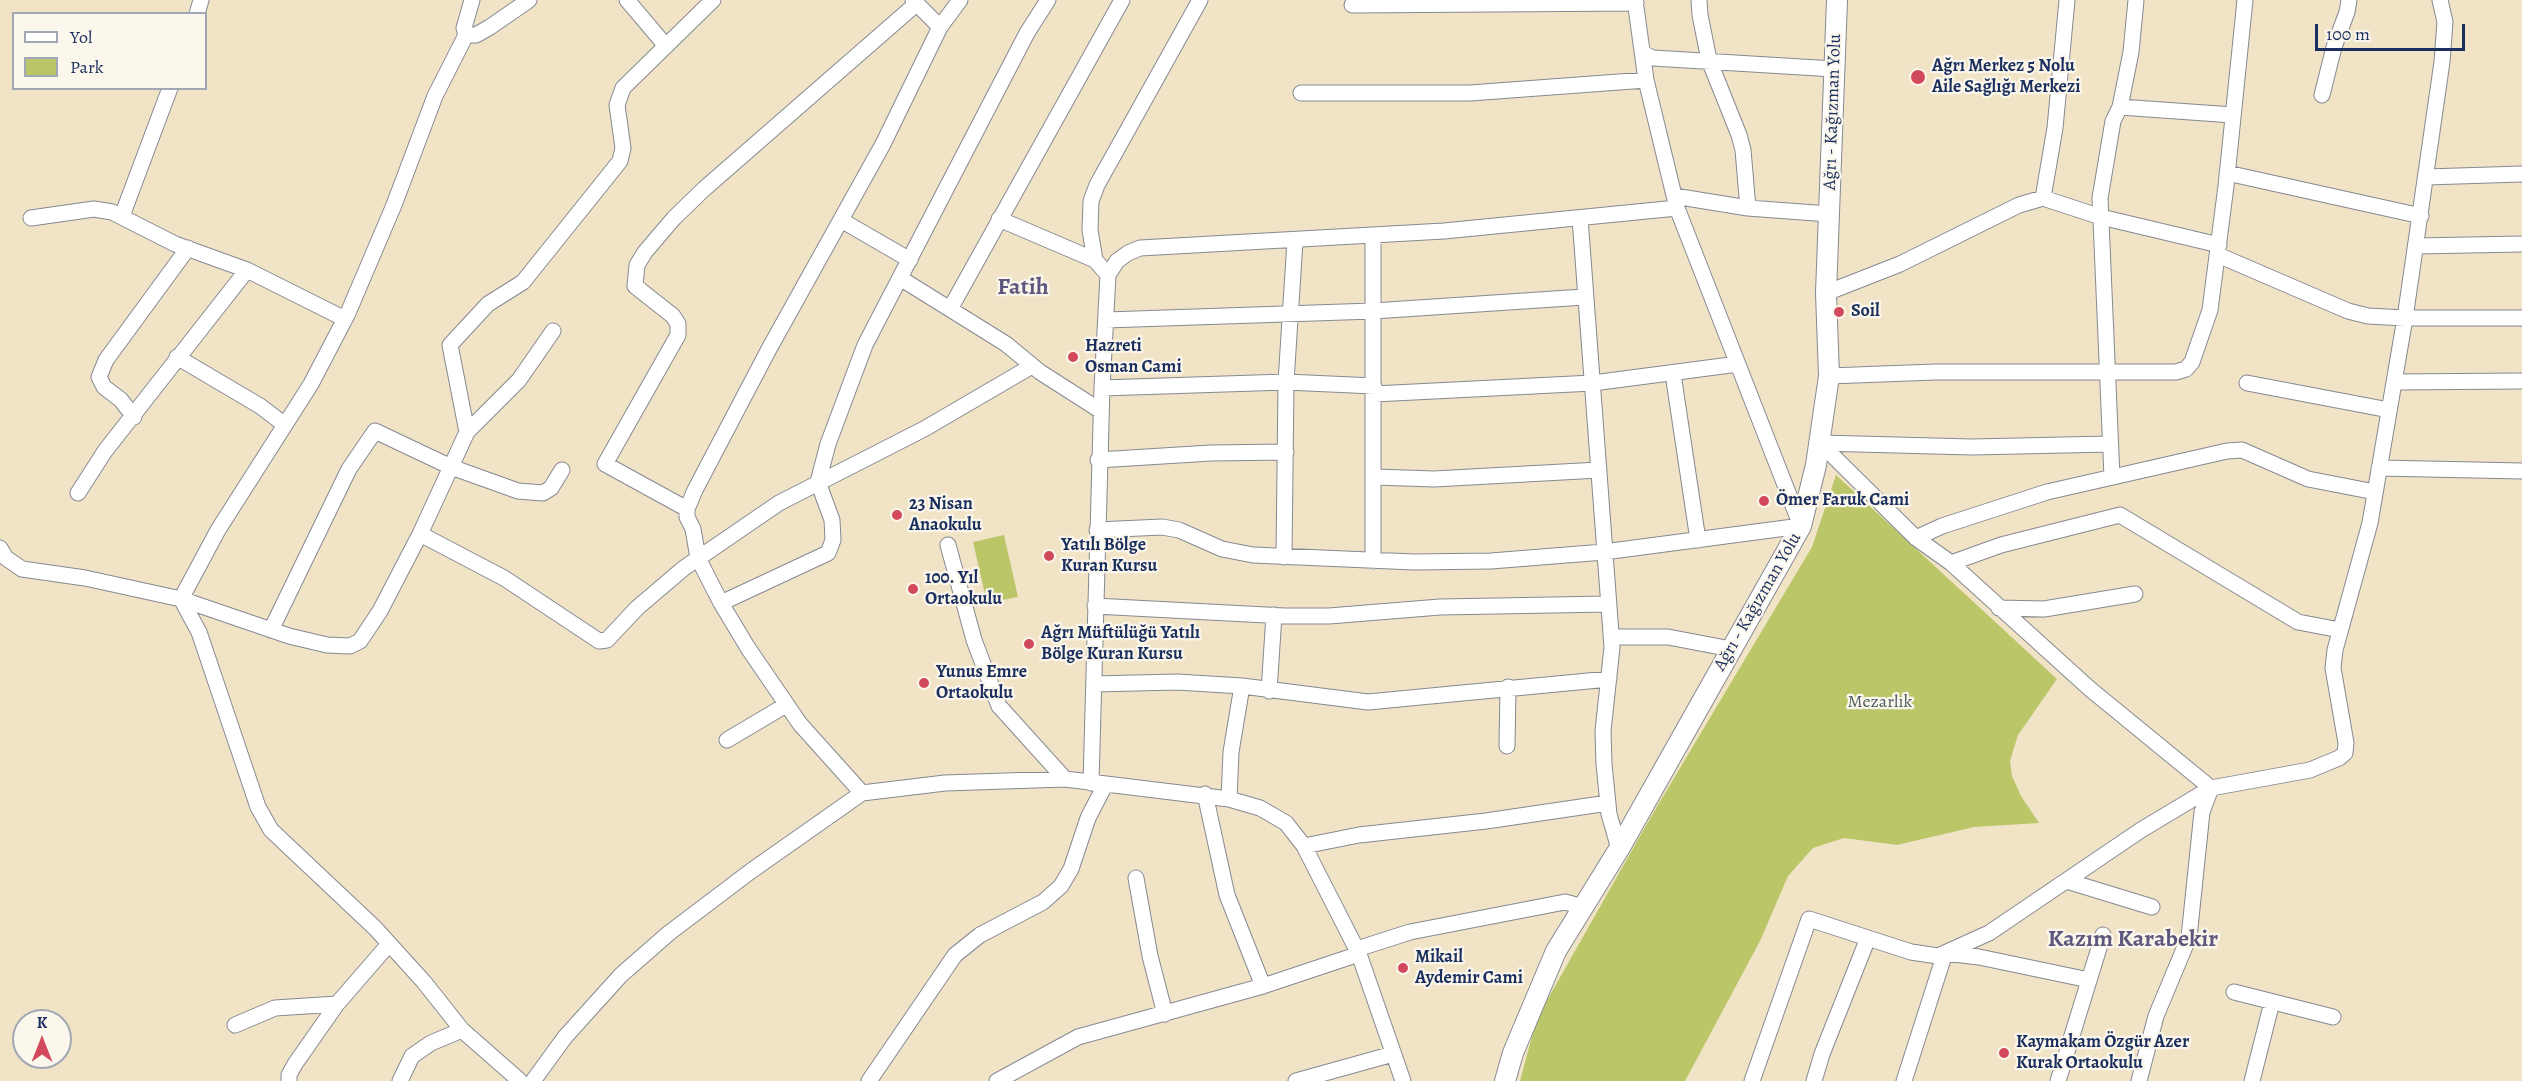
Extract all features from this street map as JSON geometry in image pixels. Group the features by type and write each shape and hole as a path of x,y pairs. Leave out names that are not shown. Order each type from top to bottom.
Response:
{"main road":[{"name":"Ağrı - Kağızman Yolu","path":"1505,1081 1512,1053 1556,951 1619,849 1801,526 1820,443 1829,376 1826,293 1837,0"}],"street":[{"path":"181,599 218,531 311,384 345,319 394,205 435,96 466,35 464,28 472,0"},
{"path":"466,35 476,34 490,27 529,0"},
{"path":"627,0 666,46"},
{"path":"467,432 450,345 488,304 523,282 620,161 623,148 617,105 623,88 713,0"},
{"path":"862,793 800,724 721,603 698,558 687,509 700,480 883,144 940,27 960,0"},
{"path":"721,603 828,553 833,540 832,520 818,482 828,444 865,345 1027,33 1048,0"},
{"path":"950,309 1122,0"},
{"path":"1095,260 1090,230 1091,201 1097,185 1200,0"},
{"path":"1699,0 1709,60 1739,135 1744,160 1748,208"},
{"path":"2043,198 2055,128 2067,0"},
{"path":"2112,477 2100,198 2113,121 2120,107 2131,52 2136,0"},
{"path":"1829,376 1935,372 2176,372 2186,369 2201,338 2210,310 2245,0"},
{"path":"2322,95 2349,0"},
{"path":"1752,1081 1809,919 1911,952 1938,956 1989,933 2140,830 2211,788 2310,770 2331,762 2345,753 2346,743 2333,668 2340,630 2370,523 2405,318 2442,62 2445,22 2440,0"},
{"path":"1097,530 1162,528 1179,530 1222,549 1253,555 1373,561 1491,561 1604,552 1801,526 1676,202 1646,80 1636,1 1352,5"},
{"path":"687,509 605,464 678,335 678,324 673,316 635,286 637,265 674,218 704,189 914,2 940,27"},
{"path":"1642,53 1653,58 1834,69"},
{"path":"1301,93 1470,93 1646,80"},
{"path":"122,216 169,90"},
{"path":"2120,107 2233,115"},
{"path":"2227,173 2421,216"},
{"path":"2426,177 2522,174"},
{"path":"1826,293 1900,264 2019,205 2043,198 2218,250 2348,311 2368,316 2405,318 2522,318"},
{"path":"869,1081 955,955 980,935 1043,902 1061,885 1071,869 1088,818 1098,784 1094,684 1098,460 1108,275 1117,261 1140,248 1373,236 1580,218 1676,202 1829,214"},
{"path":"31,218 94,209 122,216 188,248 247,270 345,319"},
{"path":"1580,218 1584,297 1593,383 1611,636 1603,731 1608,803 1619,849"},
{"path":"999,219 1095,260 1108,275"},
{"path":"841,220 910,260"},
{"path":"1373,236 1375,477 1373,561"},
{"path":"1284,557 1286,382 1296,240"},
{"path":"2416,246 2522,243"},
{"path":"134,417 122,400 104,387 99,377 106,360 188,248"},
{"path":"78,493 105,451 134,417 177,357 247,270"},
{"path":"900,278 1006,344 1032,366 1101,411"},
{"path":"1106,320 1373,311 1584,297"},
{"path":"0,548 6,558 22,569 85,578 181,599 271,630 327,645 350,646 360,641 380,611 420,534 467,432 519,380 554,331"},
{"path":"177,357 260,406 285,425"},
{"path":"1102,388 1286,382 1374,390 1593,383 1738,364"},
{"path":"420,534 504,578 599,641 608,640 660,587 779,503 924,429 1032,366"},
{"path":"1673,374 1698,540"},
{"path":"2394,382 2522,381"},
{"path":"2247,383 2389,410"},
{"path":"271,630 349,469 375,431 451,467 529,493 543,493 551,488 562,470"},
{"path":"1820,443 1972,447 2110,444"},
{"path":"1820,443 1916,538 1951,563 2090,689 2211,788"},
{"path":"1916,538 1942,526 2047,492 2196,457 2242,450 2308,479 2375,492"},
{"path":"1098,460 1211,453 1286,452"},
{"path":"2379,468 2522,471"},
{"path":"1375,477 1434,479 1599,470"},
{"path":"1951,563 2001,545 2120,515 2298,622 2340,630"},
{"path":"948,545 974,640 999,706 1065,779"},
{"path":"1999,608 2044,609 2135,594"},
{"path":"181,599 199,632 258,807 271,830 389,944 424,982 462,1030 520,1081"},
{"path":"1095,606 1329,616 1440,607 1609,604"},
{"path":"1269,691 1274,615"},
{"path":"1611,636 1668,637 1731,649"},
{"path":"1094,684 1177,682 1242,686 1368,702 1609,679"},
{"path":"1229,799 1231,752 1242,686"},
{"path":"1507,746 1508,687"},
{"path":"727,740 786,705"},
{"path":"533,1081 565,1037 621,975 669,933 751,871 862,793 945,783 1065,779 1205,794 1260,808 1286,823 1304,846 1358,951 1403,1081"},
{"path":"2139,1081 2156,1016 2189,937 2202,812 2211,788"},
{"path":"1205,794 1227,895 1263,986"},
{"path":"1304,846 1349,836 1486,821 1608,803"},
{"path":"1136,878 1150,956 1165,1014"},
{"path":"2067,881 2152,907"},
{"path":"998,1081 1078,1037 1263,986 1410,932 1565,902 1583,907"},
{"path":"2058,1081 2103,935"},
{"path":"1814,1081 1822,1054 1868,938"},
{"path":"289,1081 289,1075 295,1064 337,1004 389,944"},
{"path":"1946,953 1979,957 2089,980"},
{"path":"1904,1081 1946,953"},
{"path":"2234,992 2333,1017"},
{"path":"2252,1081 2272,1002"},
{"path":"235,1025 275,1008 337,1004"},
{"path":"400,1081 412,1056 431,1043 462,1030"},
{"path":"1296,1081 1393,1054"}],"green space":[{"name":"Mezarlık","path":"1836,475 2057,679 2018,735 2010,761 2012,776 2021,796 2039,823 1974,827 1897,845 1844,838 1813,848 1788,876 1760,941 1685,1081 1520,1081 1537,1018 1652,815 1812,547"},
{"path":"1004,535 1018,597 987,603 973,542"}],"place":[{"name":"Ağrı Merkez 5 Nolu Aile Sağlığı Merkezi","path":"1918,77"},
{"name":"Soil","path":"1839,312"},
{"name":"Hazreti Osman Cami","path":"1073,357"},
{"name":"Ömer Faruk Cami","path":"1764,501"},
{"name":"23 Nisan Anaokulu","path":"897,515"},
{"name":"Yatılı Bölge Kuran Kursu","path":"1049,556"},
{"name":"100. Yıl Ortaokulu","path":"913,589"},
{"name":"Ağrı Müftülüğü Yatılı Bölge Kuran Kursu","path":"1029,644"},
{"name":"Yunus Emre Ortaokulu","path":"924,683"},
{"name":"Mikail Aydemir Cami","path":"1403,968"},
{"name":"Kaymakam Özgür Azer Kurak Ortaokulu","path":"2004,1053"}],"district":[{"name":"Fatih","path":"1023,288"},
{"name":"Kazım Karabekir","path":"2133,940"}]}
